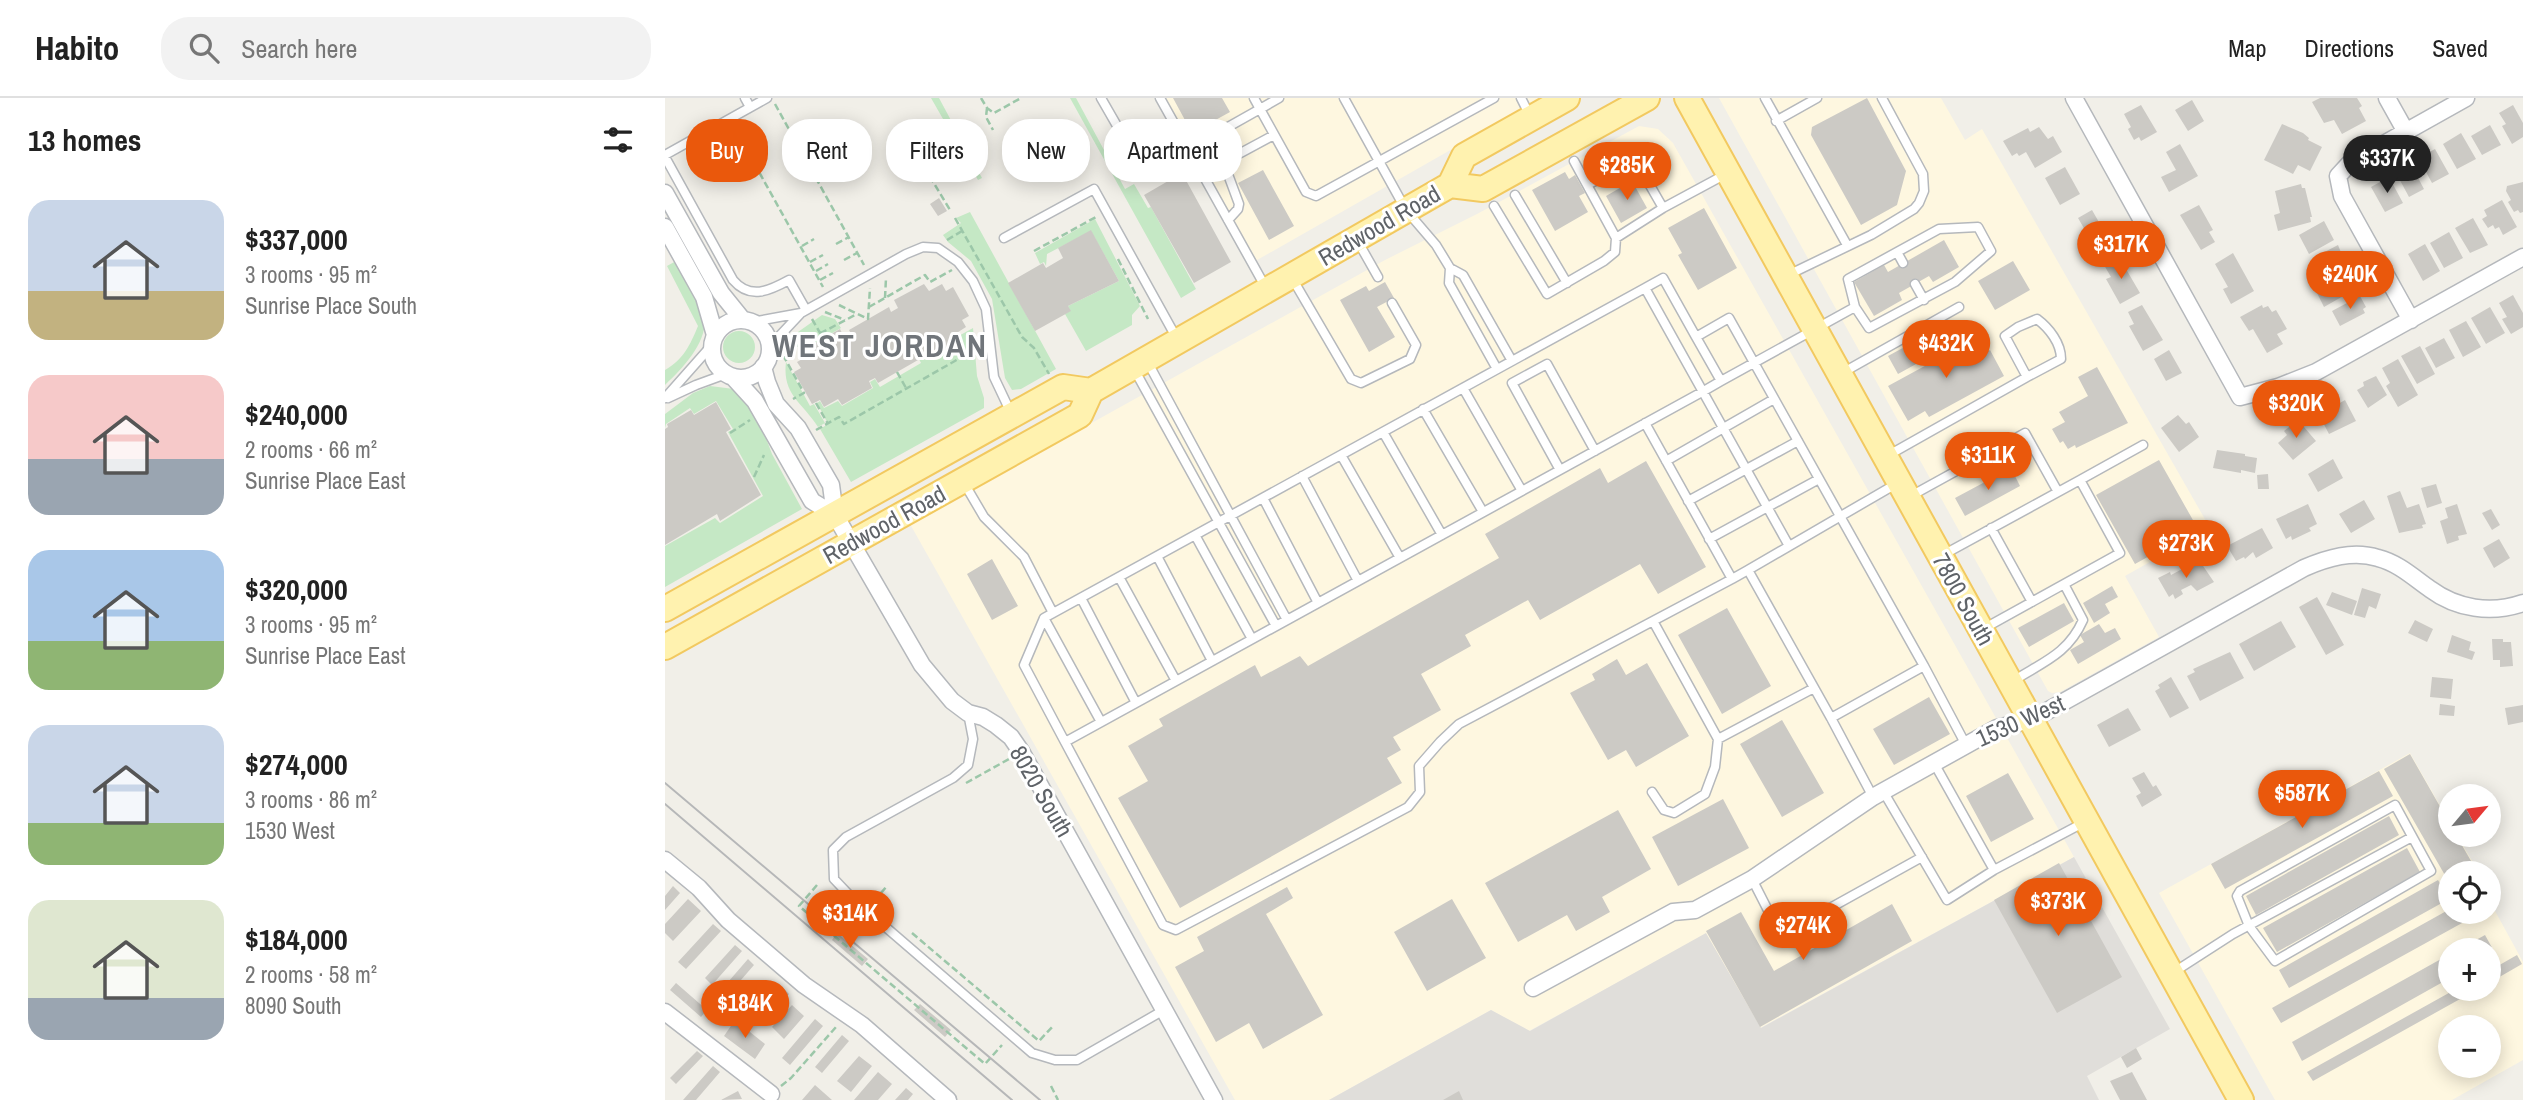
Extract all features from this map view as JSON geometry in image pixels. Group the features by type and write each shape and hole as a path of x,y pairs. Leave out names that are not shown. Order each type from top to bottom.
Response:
{"main road":[{"name":"Redwood Road","path":"665,647 1080,415 1091,391 1450,185 1464,156 1526,108 1567,98"},
{"name":"Redwood Road","path":"1450,185 1483,189 1647,98"},
{"name":"7800 South","path":"1687,98 2241,1100"},
{"name":"Redwood Road","path":"665,609 1063,387 1091,391"}],"street":[{"path":"2074,98 2240,397 2278,387 2316,372 2523,257"},
{"path":"2387,98 2406,132"},
{"path":"2411,320 2342,196 2338,176 2350,163 2466,98"},
{"path":"665,192 721,293 747,320 761,328 779,351 755,374 745,378 730,376"},
{"path":"665,227 704,297 713,340 712,356 716,366 755,401 811,501 835,515"},
{"path":"713,340 722,326 731,321 747,320"},
{"path":"764,367 776,404 798,428 831,485 835,515"},
{"name":"8020 South","path":"835,515 922,665 940,689 968,713 996,725 1011,737 1214,1100"},
{"name":"1530 West","path":"1533,988 1673,912 1695,910 1752,879 1878,794 1997,728 2031,720 2304,568 2325,559 2351,554 2378,557 2405,569 2453,603 2478,609 2512,607 2523,603"},
{"path":"665,860 699,888 728,920 804,985 847,1014 948,1100"},
{"path":"665,1012 771,1094"}],"lane":[{"path":"745,98 750,107"},
{"path":"1101,98 1113,119"},
{"path":"1160,98 1172,119"},
{"path":"1254,98 1306,192 1315,196 1494,98"},
{"path":"1242,119 1279,98"},
{"path":"1344,98 1406,210 1436,245 1450,268 1463,275 1512,361"},
{"path":"1765,98 1847,245"},
{"path":"1776,121 1817,98"},
{"path":"1785,276 1871,235 1914,209 1924,191 1923,174 1882,98"},
{"path":"771,101 750,107 665,156 733,280 740,288 759,292 789,280 804,312"},
{"path":"1228,220 1235,214 1238,204 1226,169 1230,161 1274,135"},
{"path":"1494,206 1545,293 1550,294 1615,252 1616,238 1574,161"},
{"path":"1587,185 1636,161 1663,208"},
{"path":"1616,238 1728,172"},
{"path":"1207,182 1267,289"},
{"path":"1004,238 1094,188 1178,340"},
{"path":"1515,195 1567,283"},
{"path":"1978,227 1991,251 1955,282 1924,300 1870,328 1855,307 1848,279 1939,229 1978,227"},
{"path":"1356,238 1378,277"},
{"path":"747,320 804,312 906,254 923,247 938,248 958,262 973,281 986,309 994,377 1012,416"},
{"path":"1897,252 1903,263"},
{"path":"1450,268 1449,283 1497,369"},
{"path":"1291,275 1351,379 1361,383 1410,359 1416,345 1392,303"},
{"path":"1721,381 1663,278 1044,618 1024,665 1163,925 1176,930 1408,807 1420,792 1419,765 1459,724 1732,579 1840,516 1903,491 2025,433 2058,492"},
{"path":"1915,284 1924,300"},
{"path":"1645,288 1789,546"},
{"path":"1065,742 1855,307"},
{"path":"1839,374 1959,307"},
{"path":"779,351 804,312"},
{"path":"1696,337 1729,318 1966,745"},
{"path":"1884,457 2060,359 2061,353 2048,327 2037,319 2005,336 2027,377"},
{"path":"665,399 713,340"},
{"path":"1139,362 1232,514 1287,620"},
{"path":"1139,362 1276,626"},
{"path":"1560,470 1512,383 1535,370 1547,364 1595,451"},
{"path":"665,399 696,384 730,376"},
{"path":"1463,388 1522,491"},
{"path":"1666,461 1775,399"},
{"path":"1423,410 1483,512"},
{"path":"1645,423 1732,579"},
{"path":"1383,432 1442,535"},
{"path":"1688,501 1798,441"},
{"path":"1940,557 2143,445"},
{"path":"1341,455 1400,558"},
{"path":"1302,476 1357,581"},
{"path":"1709,539 1819,479"},
{"path":"963,480 984,517 1024,557 1053,613"},
{"path":"1981,630 2120,553 2080,480"},
{"path":"1263,498 1318,603"},
{"path":"1991,528 2032,602"},
{"path":"1195,535 1252,639"},
{"path":"1157,556 1212,661"},
{"path":"1748,570 1831,718 1947,900 1994,870 2087,821"},
{"path":"1119,577 1177,681"},
{"path":"2010,682 2067,647 2077,634 2083,620 2064,584"},
{"path":"1081,598 1136,703"},
{"path":"1044,618 1101,722"},
{"path":"1652,792 1664,810 1674,813 1705,794 1715,767 1718,739 1653,621"},
{"path":"1831,718 1924,666"},
{"path":"1718,739 1814,688"},
{"path":"968,713 973,739 968,765 953,778 846,837 833,850 834,879 863,908 1032,1053 1055,1060 1077,1060 1164,1010"},
{"path":"1934,763 1994,870"},
{"path":"2395,806 2431,872 2274,961 2249,926 2237,896 2240,891 2395,806"},
{"path":"2170,974 2249,926 2412,837"},
{"path":"1752,879 1775,924 1785,933 1922,857"}],"path":[{"path":"981,98 994,113 1021,98"},
{"path":"771,101 864,265"},
{"path":"987,108 986,117 993,130"},
{"path":"765,182 824,287"},
{"path":"933,182 950,210"},
{"path":"1034,251 1096,216"},
{"path":"955,218 1022,337 1034,348 1049,374"},
{"path":"947,240 962,231"},
{"path":"1061,236 1065,243"},
{"path":"836,244 849,237"},
{"path":"801,247 814,239"},
{"path":"1114,250 1148,318"},
{"path":"845,260 857,253"},
{"path":"810,262 823,255"},
{"path":"815,272 828,264"},
{"path":"869,307 925,275 930,282 953,270"},
{"path":"820,280 833,273"},
{"path":"885,298 886,278"},
{"path":"839,305 868,319 870,288"},
{"path":"825,312 845,320"},
{"path":"790,401 804,393 779,351 857,314"},
{"path":"813,319 824,338"},
{"path":"816,430 839,417 844,424 976,349"},
{"path":"897,372 907,388"},
{"path":"817,403 828,424"},
{"path":"730,433 750,421"},
{"path":"754,477 764,455"},
{"path":"965,783 1021,753"},
{"path":"817,886 799,906 985,1064 1002,1045"},
{"path":"874,901 887,886"},
{"path":"906,928 1039,1041 1054,1025"},
{"path":"771,1094 791,1078 847,1014"},
{"path":"1051,1086 1058,1100"}],"shaded area":[{"path":"1158,98 1542,98 1250,264 1205,182 1242,182 1242,119 1170,119"},
{"path":"1719,98 1941,98 1965,140 1982,129 2210,528 2125,576 2159,637 2060,692 2048,691"},
{"path":"1639,126 1658,129 1673,143 2074,857 1760,1028 1706,934 1529,1031 1491,1010 1329,1100 1235,1100 910,524 1385,260 1477,214"},
{"path":"2410,753 2438,802 2438,847 2464,847 2472,861 2438,861 2438,924 2501,924 2501,922 2523,962 2523,1060 2501,1072 2501,1015 2438,1015 2438,1078 2491,1078 2452,1100 2275,1100 2159,893"},
{"path":"2074,857 2170,1029 2087,1076 2099,1100 1329,1100 1491,1010 1530,1031 1706,933 1761,1028"}],"green space":[{"path":"931,98 939,98 950,119 943,119"},
{"path":"1070,98 1076,98 1087,119 1082,119"},
{"path":"1090,124 1104,150 1104,159 1090,134"},
{"path":"1117,182 1121,182 1125,189 1134,184 1148,208 1151,207 1196,289 1181,298"},
{"path":"970,212 1056,369 1021,389 1012,390 1005,378 992,299 971,261 943,235 961,223 956,218"},
{"path":"1095,219 1140,306 1132,315 1132,325 1086,351 1065,314 1070,311 1068,306 1119,281 1091,231 1047,254 1046,266 1044,262 1040,264 1035,253"},
{"path":"676,261 700,298 705,323 691,357 665,385 665,370 686,351 698,326 667,266"},
{"path":"822,315 835,319 841,328 806,348 798,332"},
{"path":"973,328 977,376 984,398 984,408 851,482 820,429 828,424 817,403 820,401 824,408 838,401 842,406 873,388 870,382 875,379 880,387 921,363 917,355 922,352 927,360 957,342 955,338"},
{"path":"739,331 750,336 755,347 750,358 739,363 728,358 723,347 728,336"},
{"path":"786,362 810,406 814,404 825,423 818,427 790,390"},
{"path":"710,386 734,389 749,402 772,454 802,509 665,587 665,546 715,518 720,523 763,496 728,432 733,429 716,401 694,414 690,408 666,424 665,428 665,414 693,393"}],"building":[{"path":"1173,98 1222,98 1230,112 1217,119 1184,119"},
{"path":"1867,98 1906,171 1897,205 1861,225 1811,135 1812,127"},
{"path":"2320,98 2357,98 2366,121 2342,134 2334,120 2324,123 2312,102"},
{"path":"2192,100 2204,121 2188,131 2175,110"},
{"path":"2141,105 2157,132 2141,141 2139,137 2134,140 2124,114"},
{"path":"2513,105 2523,123 2523,137 2512,144 2502,126 2506,124 2499,113"},
{"path":"2282,124 2303,133 2308,140 2322,147 2310,171 2298,165 2293,174 2264,160"},
{"path":"2490,125 2501,145 2482,155 2471,136"},
{"path":"2039,127 2048,139 2053,136 2062,152 2035,168 2026,152 2012,156 2003,141 2028,128 2030,132"},
{"path":"2461,133 2476,159 2457,169 2443,144"},
{"path":"2180,144 2198,176 2169,192 2161,177 2176,170 2166,152"},
{"path":"2435,149 2449,174 2432,183 2420,161 2424,159 2422,156"},
{"path":"2409,161 2424,189 2409,197 2395,171"},
{"path":"2065,167 2080,194 2060,205 2045,178"},
{"path":"1263,170 1294,226 1269,240 1238,183"},
{"path":"1565,172 1569,179 1575,175 1585,193 1579,196 1588,212 1555,231 1532,190"},
{"path":"2389,177 2403,203 2385,212 2371,187"},
{"path":"1632,181 1647,208 1621,223 1606,196"},
{"path":"1166,182 1187,182 1231,262 1194,283 1144,195"},
{"path":"2523,182 2523,212 2514,212 2508,202 2511,200 2506,191 2507,186"},
{"path":"2301,184 2302,188 2305,188 2311,222 2278,231 2274,215 2280,213 2275,191"},
{"path":"939,198 947,211 938,216 930,204"},
{"path":"2502,200 2517,227 2503,235 2499,227 2495,229 2493,225 2488,228 2482,219 2487,216 2484,210"},
{"path":"2199,205 2213,230 2209,232 2215,242 2201,250 2180,215"},
{"path":"1704,208 1737,268 1698,290 1678,255 1682,253 1668,228"},
{"path":"2092,210 2112,245 2097,253 2093,245 2089,246 2081,232 2085,230 2078,218"},
{"path":"2473,218 2488,245 2470,253 2455,228"},
{"path":"2324,221 2334,240 2309,254 2299,235"},
{"path":"1091,230 1119,281 1068,306 1071,311 1035,331 1008,283 1043,263 1046,268 1063,258 1058,248"},
{"path":"2449,232 2463,258 2444,268 2430,243"},
{"path":"1944,240 1959,267 1933,282 1929,276 1899,293 1902,300 1874,316 1854,282 1884,265 1888,272"},
{"path":"2425,244 2440,271 2423,281 2408,254"},
{"path":"2338,245 2346,265 2325,276 2315,257"},
{"path":"2233,253 2254,291 2231,304 2223,289 2228,287 2215,264"},
{"path":"2119,257 2140,293 2120,304 2106,279 2111,277 2104,265"},
{"path":"2013,261 2030,290 1995,310 1978,281"},
{"path":"2349,267 2357,282 2342,290 2345,295 2324,307 2314,287"},
{"path":"1385,282 1394,298 1377,307 1395,337 1369,352 1340,300 1366,286 1369,291"},
{"path":"924,284 929,291 942,284 946,291 953,287 969,316 962,320 966,327 952,336 956,342 927,359 922,351 915,355 918,360 878,383 875,378 869,381 872,388 842,405 838,399 824,407 820,400 812,404 794,372 801,368 797,362 811,354 808,347 840,329 844,337 851,334 849,330 889,307 891,312 898,308 894,300"},
{"path":"2513,295 2523,313 2523,327 2511,334 2502,319 2507,317 2499,303"},
{"path":"2360,296 2366,307 2363,309 2365,313 2340,326 2332,311"},
{"path":"2142,305 2163,340 2143,351 2129,326 2134,324 2128,312"},
{"path":"2262,305 2263,308 2268,306 2272,312 2276,310 2287,329 2277,334 2283,344 2267,353 2253,329 2249,331 2240,317"},
{"path":"2490,307 2505,333 2486,344 2471,318"},
{"path":"2466,321 2481,347 2463,357 2449,330"},
{"path":"1947,324 1956,342 1898,374 1888,356"},
{"path":"1978,337 1986,352 1990,350 2004,376 1929,417 1925,411 1908,421 1888,386"},
{"path":"2444,338 2455,358 2436,368 2425,348"},
{"path":"2420,346 2435,374 2417,384 2401,356"},
{"path":"2169,350 2182,373 2166,381 2154,359"},
{"path":"2398,359 2418,395 2398,407 2386,386 2390,383 2382,368"},
{"path":"2097,367 2128,423 2076,448 2075,445 2068,449 2063,441 2060,443 2052,429 2065,422 2059,412 2088,396 2078,377"},
{"path":"2376,376 2387,395 2368,408 2357,390 2364,386 2363,382"},
{"path":"2345,400 2356,421 2329,434 2319,415"},
{"path":"716,402 731,429 726,432 761,495 720,521 717,514 665,545 665,429 667,424 691,410 694,415"},
{"path":"2178,415 2186,424 2189,422 2199,437 2179,452 2161,428"},
{"path":"2298,420 2316,441 2293,460 2278,443 2287,435 2284,431"},
{"path":"2217,450 2257,458 2255,473 2213,468"},
{"path":"2333,459 2343,478 2318,492 2308,474"},
{"path":"2159,460 2198,529 2135,564 2096,495"},
{"path":"1646,461 1706,567 1658,594 1640,564 1540,620 1528,600 1465,635 1471,646 1421,674 1441,710 1393,737 1401,750 1387,758 1402,783 1180,908 1118,798 1148,781 1128,746 1163,726 1159,719 1255,665 1261,677 1300,656 1308,666 1499,558 1485,534 1600,468 1608,483"},
{"path":"2011,468 2020,486 1965,516 1955,498"},
{"path":"2268,474 2269,489 2258,489 2257,475"},
{"path":"2436,484 2442,503 2427,508 2421,488"},
{"path":"2400,491 2407,508 2419,504 2426,524 2422,525 2423,528 2399,533 2387,496"},
{"path":"2364,500 2375,519 2351,533 2339,514"},
{"path":"2308,504 2317,524 2309,528 2311,531 2292,540 2291,536 2286,539 2276,519"},
{"path":"2457,504 2467,534 2458,536 2459,540 2447,544 2440,521 2448,518 2445,508"},
{"path":"2491,509 2500,525 2492,530 2482,513"},
{"path":"2262,528 2273,548 2256,558 2253,552 2245,559 2244,557 2236,561 2227,546"},
{"path":"2499,539 2510,558 2494,568 2483,548"},
{"path":"992,559 1018,606 992,620 967,574"},
{"path":"2199,560 2214,582 2197,591 2191,585 2181,590 2183,594 2175,599 2173,594 2169,597 2158,578 2170,572 2171,575"},
{"path":"2112,586 2118,597 2105,604 2110,613 2094,623 2083,603"},
{"path":"2362,588 2381,594 2376,609 2369,606 2365,618 2354,615"},
{"path":"2332,592 2357,601 2352,615 2326,605"},
{"path":"2317,597 2344,645 2326,655 2299,607"},
{"path":"2064,603 2074,621 2029,647 2018,628"},
{"path":"1727,608 1771,686 1722,714 1678,635"},
{"path":"2415,620 2433,629 2427,642 2408,633"},
{"path":"2281,621 2296,647 2254,671 2239,644"},
{"path":"2099,624 2105,633 2115,628 2121,639 2078,664 2070,650 2084,642 2080,635"},
{"path":"2452,635 2471,642 2469,650 2475,652 2472,660 2447,652"},
{"path":"2492,639 2511,642 2513,666 2500,667 2500,660 2493,660"},
{"path":"2230,652 2244,678 2200,701 2187,676 2195,672 2193,669"},
{"path":"1617,659 1626,675 1647,663 1689,736 1636,767 1626,750 1608,760 1570,693 1595,680 1592,674"},
{"path":"2171,677 2189,708 2170,718 2155,691 2160,688 2158,685"},
{"path":"2432,677 2453,679 2451,699 2430,697"},
{"path":"1929,697 1950,734 1894,765 1873,729"},
{"path":"2440,704 2455,706 2454,716 2439,715"},
{"path":"2523,705 2523,722 2508,725 2505,708"},
{"path":"2128,708 2141,730 2109,747 2097,725"},
{"path":"1782,720 1824,793 1782,817 1740,744"},
{"path":"2410,754 2438,803 2438,847 2463,847 2471,861 2438,863 2384,769"},
{"path":"2379,771 2393,796 2225,889 2211,864"},
{"path":"2144,772 2153,787 2156,785 2162,795 2142,807 2136,796 2141,793 2132,778"},
{"path":"2008,773 2034,819 1991,842 1966,796"},
{"path":"1723,799 1749,848 1678,886 1652,837"},
{"path":"1618,810 1651,869 1602,897 1610,912 1576,931 1567,915 1518,942 1485,883"},
{"path":"2389,816 2399,835 2256,915 2246,896"},
{"path":"2407,848 2420,872 2277,952 2263,928"},
{"path":"2059,863 2122,977 2057,1013 1994,900"},
{"path":"2438,880 2438,905 2289,988 2279,970"},
{"path":"673,886 680,893 665,910 665,896"},
{"path":"1287,887 1293,898 1266,914 1323,1015 1263,1049 1249,1023 1216,1042 1175,967 1204,951 1197,937"},
{"path":"688,899 701,911 673,941 665,933 665,924"},
{"path":"1452,899 1486,958 1427,991 1394,932"},
{"path":"1892,904 1912,941 1760,1027 1706,931 1741,912 1774,971"},
{"path":"2438,916 2438,924 2460,924 2281,1023 2272,1008"},
{"path":"713,924 721,931 686,969 678,962"},
{"path":"837,933 868,959 862,966 832,940"},
{"path":"735,945 742,951 712,985 705,978"},
{"path":"2517,955 2522,964 2501,976 2501,964"},
{"path":"748,959 754,965 728,995 722,989"},
{"path":"2438,961 2438,985 2302,1061 2292,1042"},
{"path":"676,983 707,1010 701,1017 670,990"},
{"path":"782,987 789,994 757,1025 750,1019"},
{"path":"2438,999 2456,1001 2313,1081 2307,1072"},
{"path":"920,1004 951,1030 945,1037 914,1010"},
{"path":"792,1005 804,1016 784,1039 772,1027"},
{"path":"815,1019 823,1026 790,1065 782,1058"},
{"path":"735,1020 765,1044 755,1059 724,1036"},
{"path":"842,1035 849,1041 822,1073 815,1067"},
{"path":"2136,1048 2142,1059 2127,1068 2121,1057"},
{"path":"697,1051 703,1056 676,1084 670,1078"},
{"path":"859,1056 872,1066 851,1092 837,1081"},
{"path":"713,1066 720,1072 696,1100 683,1100"},
{"path":"878,1072 892,1084 878,1100 854,1100"},
{"path":"2132,1072 2147,1100 2120,1100 2110,1081"},
{"path":"815,1085 832,1100 802,1100"},
{"path":"906,1088 913,1094 908,1100 895,1100"},
{"path":"738,1091 742,1099 721,1100"},
{"path":"1459,1091 1463,1100 1443,1100"}],"tram line":[{"path":"665,783 1040,1100"},
{"path":"665,804 1012,1100"}],"district":[{"name":"WEST JORDAN","path":"880,345"}]}
